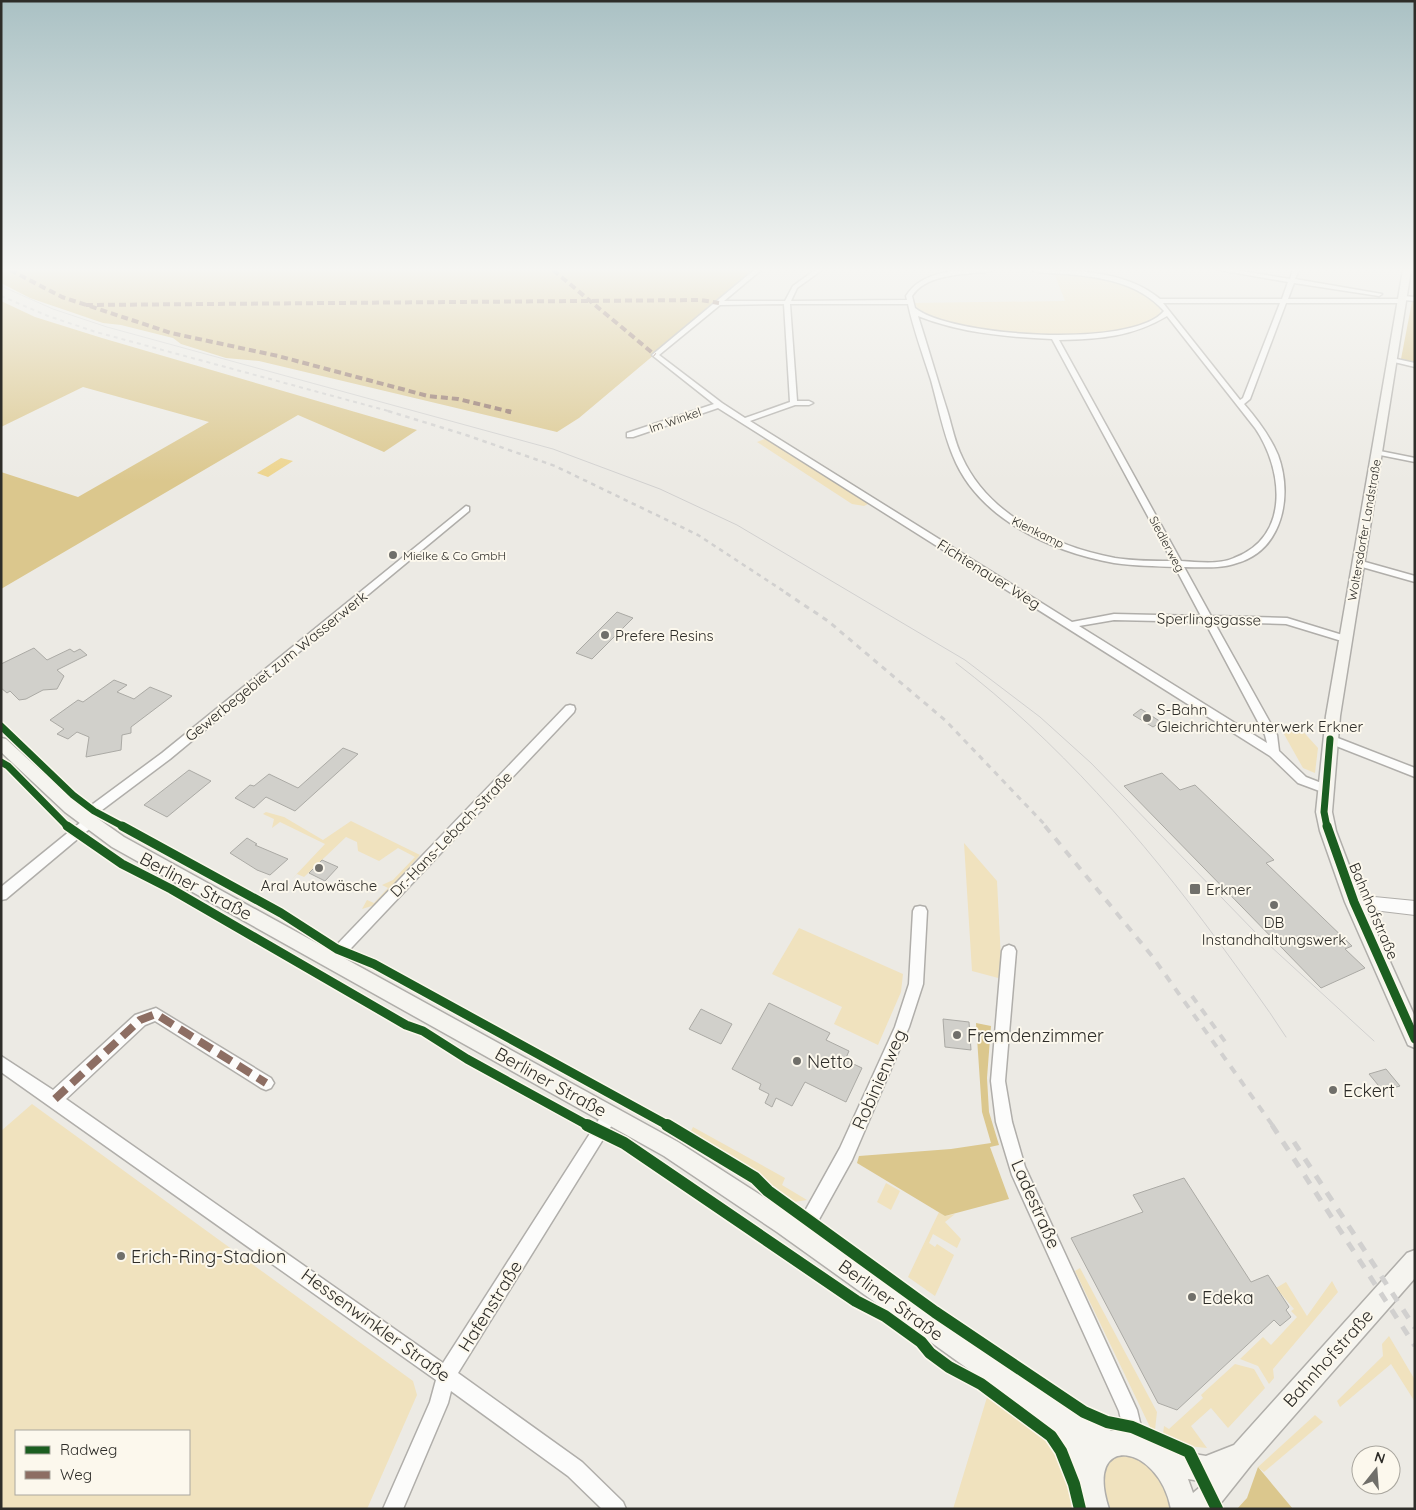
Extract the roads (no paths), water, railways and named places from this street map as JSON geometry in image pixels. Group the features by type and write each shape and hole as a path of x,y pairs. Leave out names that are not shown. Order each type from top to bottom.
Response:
{"main road":[{"name":"Woltersdorfer Landstraße","path":"1325,789 1330,739 1345,638 1378,452 1395,340"},
{"name":"Berliner Straße","path":"1,743 38,779 86,820 156,865 332,959 705,1170 801,1235 1000,1377 1038,1395 1108,1445"},
{"name":"Bahnhofstraße","path":"1325,789 1324,812 1328,830 1354,902 1415,1039"},
{"name":"Bahnhofstraße","path":"1195,1509 1212,1495 1242,1456 1415,1261"},
{"name":"Berliner Straße","path":"1000,1377 1015,1397 1069,1440 1091,1472"},
{"path":"1096,1509 1090,1487 1094,1460 1108,1445 1121,1442 1135,1443 1150,1450 1163,1462 1179,1488 1184,1509"},
{"name":"Bahnhofstraße","path":"1163,1462 1206,1469 1242,1456"}],"street":[{"name":"Fichtenauer Weg","path":"673,340 655,355 719,406 1274,753 1302,780 1325,789"},
{"path":"790,340 794,403"},
{"name":"Kienkamp","path":"923,340 957,456 965,474 999,510 1046,538 1084,552 1128,562 1225,564 1244,558 1259,547 1276,525 1280,497 1277,463 1266,437 1190,340"},
{"name":"Siedlerweg","path":"1056,340 1271,735 1274,753"},
{"path":"1240,403 1246,399 1268,340"},
{"path":"1392,360 1415,364"},
{"path":"744,421 794,403 809,403"},
{"name":"Im Winkel","path":"630,436 719,406"},
{"path":"1378,452 1415,460"},
{"name":"Gewerbegebiet zum Wasserwerk","path":"86,820 466,509"},
{"path":"1358,563 1415,579"},
{"name":"Sperlingsgasse","path":"1070,625 1108,617 1287,621 1345,638"},
{"name":"Dr.-Hans-Lebach-Straße","path":"332,959 570,709"},
{"path":"1330,739 1415,773"},
{"path":"1,895 86,820"},
{"path":"1354,902 1415,908"},
{"name":"Robinienweg","path":"801,1235 846,1154 902,1027 916,984 920,912"},
{"name":"Ladestraße","path":"1009,951 998,1081 1004,1122 1018,1168 1128,1410 1135,1443"},
{"path":"55,1099 140,1020 156,1014 266,1083"},
{"name":"Hessenwinkler Straße","path":"1,1063 55,1099 550,1450 575,1469 616,1509"},
{"name":"Hafenstraße","path":"393,1509 439,1403 446,1375 610,1115"}],"tram line":[{"path":"156,340 553,449 660,489 737,525 965,660 1040,717 1091,763 1256,933 1374,1041"},
{"path":"956,663 993,693 1064,758 1129,828 1218,941 1286,1037"}],"railway":[{"path":"127,340 392,412"},
{"path":"388,411 466,435 555,466 698,535 788,594"},
{"path":"786,593 828,621 946,721 1047,827"},
{"path":"1045,826 1152,956 1273,1126"},
{"path":"1192,996 1229,1047"},
{"path":"1272,1125 1415,1346"},
{"path":"1294,1142 1415,1328"}],"place":[{"name":"Mielke & Co GmbH","path":"393,555"},
{"name":"Prefere Resins","path":"605,635"},
{"name":"S-Bahn Gleichrichterunterwerk Erkner","path":"1147,718"},
{"name":"Aral Autowäsche","path":"319,868"},
{"name":"Erkner","path":"1195,889"},
{"name":"DB Instandhaltungswerk","path":"1274,905"},
{"name":"Fremdenzimmer","path":"957,1035"},
{"name":"Netto","path":"797,1061"},
{"name":"Eckert","path":"1333,1090"},
{"name":"Erich-Ring-Stadion","path":"121,1256"},
{"name":"Edeka","path":"1192,1297"}]}
